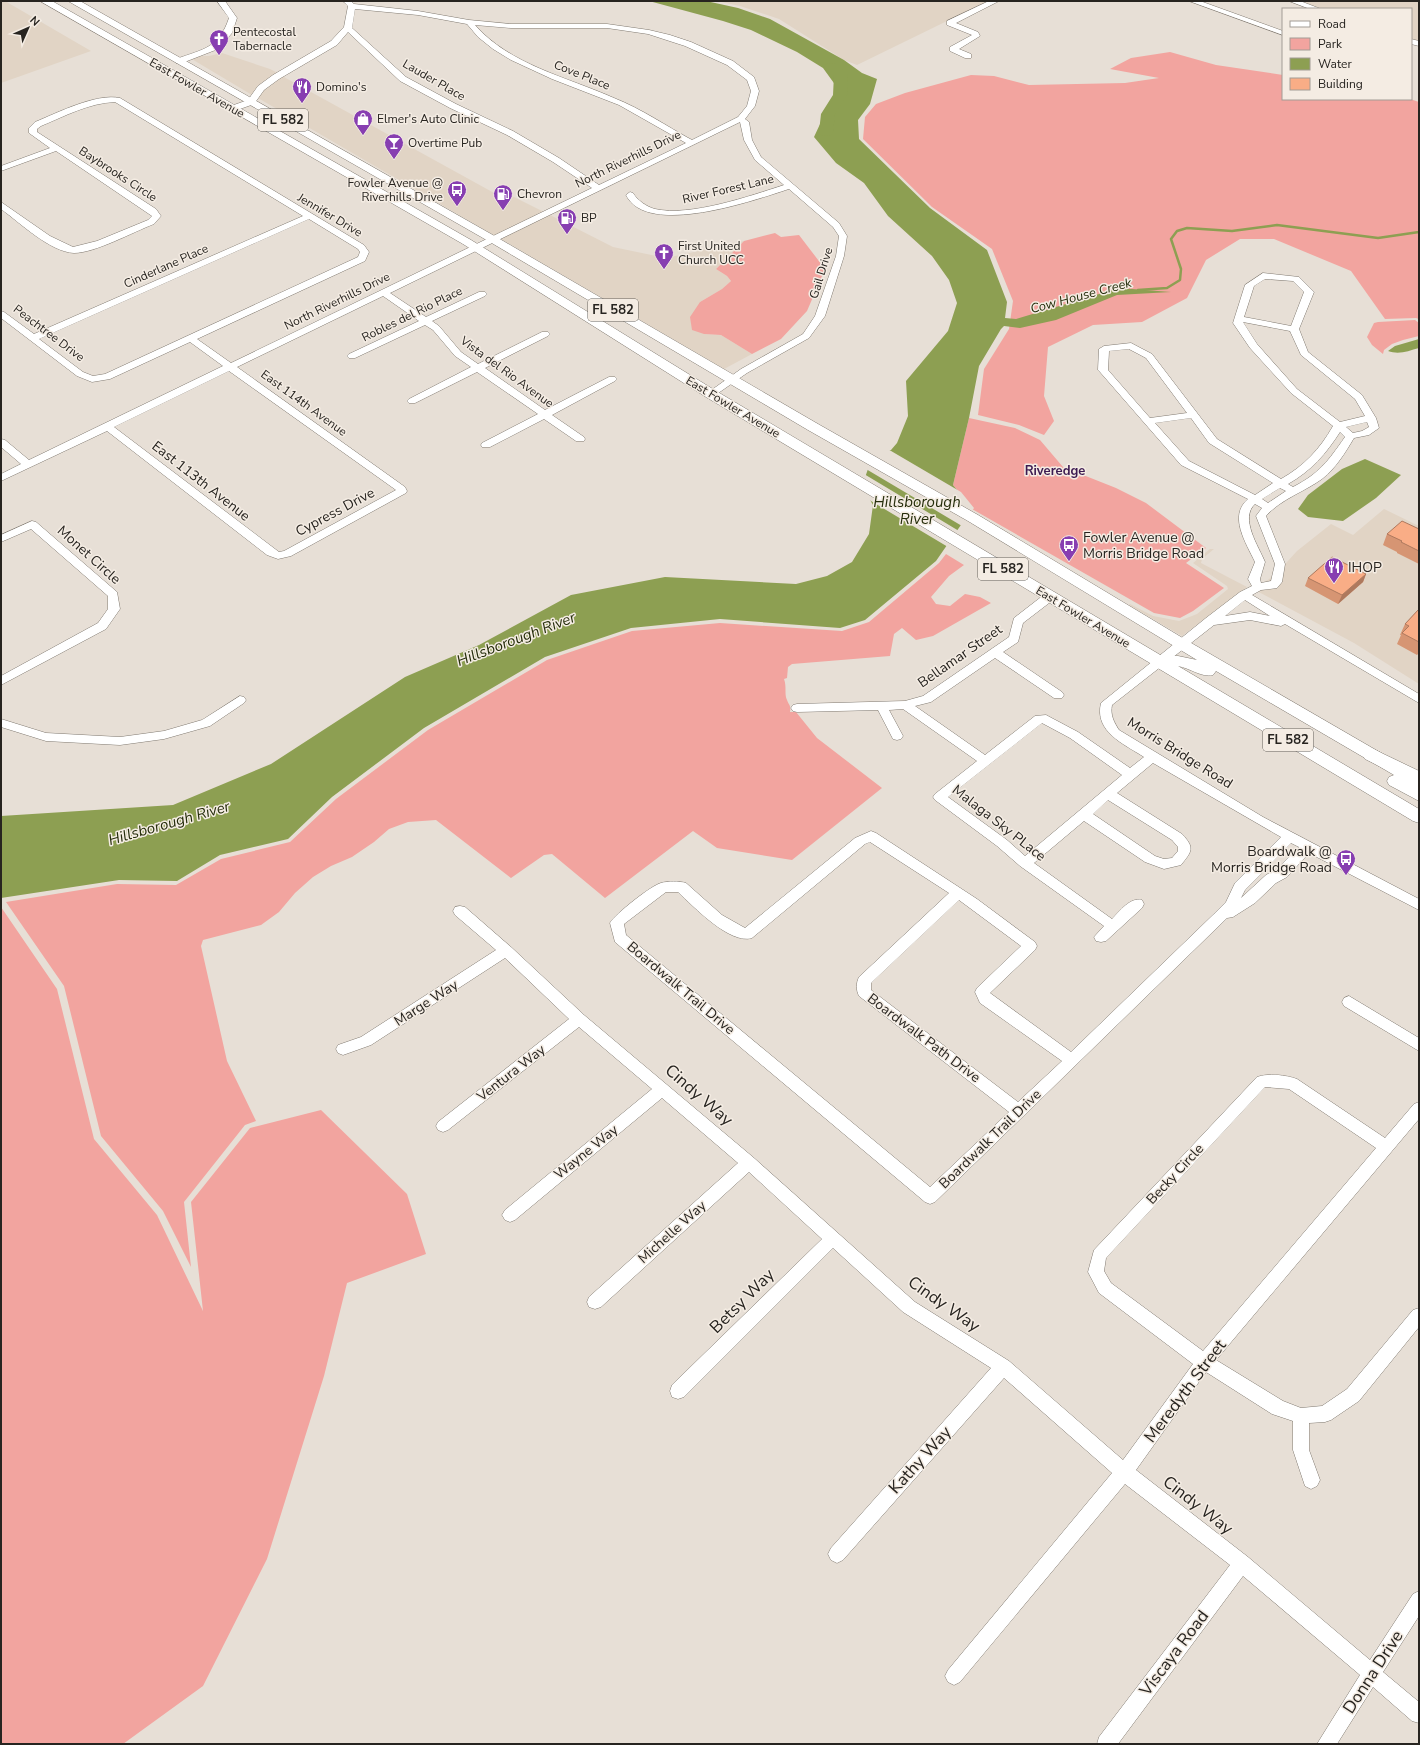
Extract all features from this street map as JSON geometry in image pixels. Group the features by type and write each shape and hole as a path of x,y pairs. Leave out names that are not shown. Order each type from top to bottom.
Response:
{"highway":[{"path":"1371,754 1419,780"}],"main road":[{"name":"East Fowler Avenue","path":"45,1 476,248 711,394 1157,662 1419,817"},
{"name":"East Fowler Avenue","path":"73,1 494,240 973,518 1181,644 1371,754"},
{"path":"1157,662 1176,659 1192,663 1419,795"}],"street":[{"path":"179,60 215,47 228,33 233,18 221,1"},
{"path":"968,56 953,49 976,36 975,34 950,23 995,1"},
{"path":"1193,1 1282,33"},
{"path":"1294,1 1314,8"},
{"path":"234,108 251,102 261,88 276,77 334,43 348,28 349,4 418,13 469,22 534,27 607,26 648,32 688,44 730,63 751,79 755,90 751,106 741,119"},
{"name":"Cove Place","path":"469,22 475,30 491,44 518,60 558,80 610,99 639,113 691,142"},
{"name":"Lauder Place","path":"348,28 403,79 453,106 510,133 556,160 598,188"},
{"name":"Jennifer Drive","path":"57,148 33,133 33,128 38,124 97,102 118,100 361,247 365,252 362,259 107,377 92,379 80,374"},
{"name":"North Riverhills Drive","path":"1,478 741,119"},
{"name":"Gail Drive","path":"711,394 744,371 806,336 820,316 840,256 843,236 836,225 758,158 748,140 745,122 741,119"},
{"path":"1,169 57,148"},
{"name":"Baybrooks Circle","path":"1,205 62,247 74,250 89,248 151,222 157,216 154,211 57,148"},
{"name":"River Forest Lane","path":"630,195 632,199 655,212 691,212 762,195 790,186"},
{"name":"Cinderlane Place","path":"33,338 309,216"},
{"path":"1294,492 1213,441 1149,356 1131,346 1104,349 1103,370 1185,463 1255,499 1267,507 1294,492 1326,470 1350,436 1365,433 1374,428 1371,418 1359,397 1304,353 1294,329 1309,292 1296,279 1263,276 1250,285 1238,323 1253,346 1289,385 1350,436"},
{"name":"Vista del Rio Avenue","path":"384,293 427,320 444,337 451,348 580,440"},
{"name":"Robles del Rio Place","path":"352,356 482,294"},
{"name":"Peachtree Drive","path":"1,314 80,374"},
{"path":"1239,319 1294,329"},
{"path":"412,401 545,334"},
{"name":"East 114th Avenue","path":"191,339 401,489"},
{"path":"486,445 612,379"},
{"path":"1148,421 1193,415"},
{"path":"1258,587 1254,579 1260,562 1243,520 1244,509 1255,499 1302,471 1324,450 1338,426 1371,418"},
{"name":"East 113th Avenue","path":"108,427 271,553 278,556"},
{"path":"1,442 28,465"},
{"path":"1324,450 1338,455"},
{"name":"Cypress Drive","path":"278,556 287,554 397,495 402,491 401,489"},
{"name":"Morris Bridge Road","path":"1267,507 1261,516 1280,564 1276,582 1273,585 1258,587 1244,595 1107,702 1105,711 1107,721 1116,733 1289,837 1419,905"},
{"name":"Monet Circle","path":"1,539 32,524 113,595 114,609 102,626 1,681"},
{"path":"1244,595 1419,700"},
{"name":"Bellamar Street","path":"797,708 905,705 927,699 1014,639 1018,621 1049,597"},
{"path":"1210,621 1257,616 1298,627"},
{"path":"994,652 1058,695"},
{"path":"1,723 46,737 120,741 164,735 206,723 240,700"},
{"path":"881,705 896,736"},
{"path":"905,705 985,761"},
{"name":"Malaga Sky PLace","path":"1113,926 1026,863 1002,843 939,797 1040,719 1046,719 1074,735 1131,775"},
{"path":"1026,863 1153,756"},
{"path":"1084,814 1150,859 1164,864 1176,862 1184,852 1185,846 1177,837 1108,794"},
{"name":"Boardwalk Trail Drive","path":"1072,1060 985,999 982,992 1030,946 1012,931 958,893 871,836 860,841 746,934 736,932 717,919 681,887 672,886 663,887 621,918 617,923 620,938 930,1197 1020,1111 1219,918 1231,905 1240,887 1289,837"},
{"name":"Boardwalk Trail Drive","path":"1219,918 1250,899 1270,879 1282,873 1307,847"},
{"name":"Boardwalk Path Drive","path":"958,893 864,981 864,992 1020,1111"},
{"path":"1101,937 1136,904"},
{"name":"Cindy Way","path":"460,911 506,951 579,1019 749,1163 909,1307 1003,1367 1124,1472 1242,1563 1419,1714"},
{"name":"Marge Way","path":"343,1049 366,1041 506,951"},
{"path":"1349,1002 1419,1045"},
{"name":"Ventura Way","path":"443,1126 579,1019"},
{"name":"Becky Circle","path":"1204,1362 1105,1288 1096,1272 1099,1255 1262,1080 1292,1083 1385,1146"},
{"name":"Wayne Way","path":"510,1215 663,1089"},
{"name":"Meredyth Street","path":"954,1676 1124,1472 1204,1362 1385,1146 1419,1108"},
{"name":"Michelle Way","path":"595,1302 749,1163"},
{"name":"Betsy Way","path":"678,1391 833,1238"},
{"path":"1204,1362 1278,1408 1301,1416 1326,1414 1353,1395 1419,1315"},
{"name":"Kathy Way","path":"837,1554 1003,1367"},
{"path":"1301,1416 1301,1450 1311,1480"},
{"name":"Viscaya Road","path":"1106,1744 1242,1563"},
{"name":"Donna Drive","path":"1326,1744 1373,1674 1419,1600"}],"shaded area":[{"path":"1,1 5,1 91,51 1,83"},
{"path":"717,1 988,1 857,65 844,60 779,19 740,6"},
{"path":"1299,1 1419,1 1419,42 1412,39 1412,8 1320,8"},
{"path":"222,53 278,73 252,95 190,58 195,56 209,56"},
{"path":"282,76 505,199 514,197 544,212 495,236 258,98 265,88"},
{"path":"550,215 613,247 666,258 744,241 716,269 727,276 731,281 722,289 700,302 704,334 721,335 752,354 724,369 501,239"},
{"path":"1384,509 1419,526 1419,684 1354,643 1255,590 1277,573 1297,551 1331,524 1353,535"},
{"path":"1210,549 1214,549 1202,559 1201,563 1247,587 1182,636 1129,605 1130,604 1153,616 1179,621 1197,614 1228,589 1227,586 1193,563"}],"green space":[{"path":"1170,52 1216,65 1282,75 1282,100 1412,100 1419,102 1419,319 1385,319 1351,271 1274,239 1240,239 1206,260 1187,298 1142,322 1093,325 1048,347 1044,396 1054,421 1044,435 1019,425 978,415 984,369 1009,329 1013,301 992,249 932,207 863,139 865,117 876,104 905,93 971,75 994,76 1029,85 1125,83 1159,78 1110,69 1131,58"},
{"path":"775,233 781,237 799,235 825,269 807,311 781,339 752,354 721,335 704,334 692,330 690,317 700,302 722,289 731,281 727,276 716,269 744,241"},
{"path":"1415,320 1419,323 1419,336 1392,344 1384,350 1383,354 1372,345 1367,337 1374,323"},
{"path":"969,418 1015,428 1040,440 1063,467 1116,488 1146,503 1206,548 1186,563 1224,588 1193,611 1180,618 1154,613 972,509 953,485"},
{"path":"946,554 964,565 949,576 931,597 936,604 950,606 965,594 980,597 991,603 933,636 916,640 902,628 894,634 890,656 792,664 788,667 787,678 784,679 790,712 796,712 817,738 882,788 792,860 717,848 693,831 605,898 552,854 544,855 511,878 436,820 408,822 389,829 374,842 352,857 331,866 313,877 295,893 279,912 261,925 203,940 201,946 227,1061 256,1121 245,1125 184,1202 191,1267 163,1211 101,1136 64,986 6,902 117,884 176,885 221,859 290,842 336,799 428,730 547,660 632,631 720,623 842,631 869,622 939,563"},
{"path":"1,907 57,989 94,1139 157,1215 203,1311 191,1202 250,1128 321,1110 407,1194 426,1254 347,1283 324,1376 267,1559 203,1686 123,1744 1,1744"}],"water":[{"name":"Hillsborough River","path":"649,1 706,1 738,8 770,19 844,60 862,73 877,79 870,104 858,120 859,139 930,208 987,250 1007,302 1005,318 1016,319 1119,288 1171,292 1117,295 1056,320 1020,328 1004,326 1001,329 979,366 969,418 953,485 972,509 936,561 865,620 840,628 720,619 631,628 545,657 424,728 332,797 288,839 220,855 177,881 119,880 1,898 1,816 173,805 271,764 405,677 479,645 571,595 665,577 796,584 827,576 852,562 869,534 873,505 862,486 874,452 891,450 897,443 908,416 906,381 948,331 957,303 949,280 932,256 888,216 864,183 836,163 814,137 827,109 844,97 823,68 797,52 751,30"},
{"path":"1419,339 1419,348 1400,353 1388,351 1395,346"},
{"path":"1365,459 1401,475 1376,498 1343,521 1308,517 1298,509 1308,495 1342,469"}],"pier":[{"path":"886,448 961,492 974,508 962,526 866,469 873,450"},
{"path":"864,474 959,531 948,547 866,498 860,486"}],"building":[{"path":"1402,521 1419,529 1419,551 1387,534"},
{"name":"IHOP","path":"1332,557 1366,574 1342,595 1308,578"},
{"path":"1419,609 1419,642 1402,633 1409,626 1405,624"}],"waterway":[{"name":"Hillsborough River","path":"826,132 828,114 840,95 841,74 831,67"},
{"name":"Cow House Creek","path":"1138,290 1167,288 1180,280 1181,269 1171,239 1177,231 1187,228 1232,231 1277,225 1378,238 1419,232"}],"place":[{"name":"Pentecostal Tabernacle","path":"219,56"},
{"name":"Domino's","path":"302,104"},
{"name":"Elmer's Auto Clinic","path":"363,136"},
{"name":"Overtime Pub","path":"394,160"},
{"name":"Fowler Avenue @ Riverhills Drive","path":"457,207"},
{"name":"Chevron","path":"503,211"},
{"name":"BP","path":"567,235"},
{"name":"First United Church UCC","path":"664,270"},
{"name":"Fowler Avenue @ Morris Bridge Road","path":"1069,562"},
{"name":"IHOP","path":"1334,584"},
{"name":"Boardwalk @ Morris Bridge Road","path":"1346,876"}],"district":[{"name":"Riveredge","path":"1055,471"}]}
